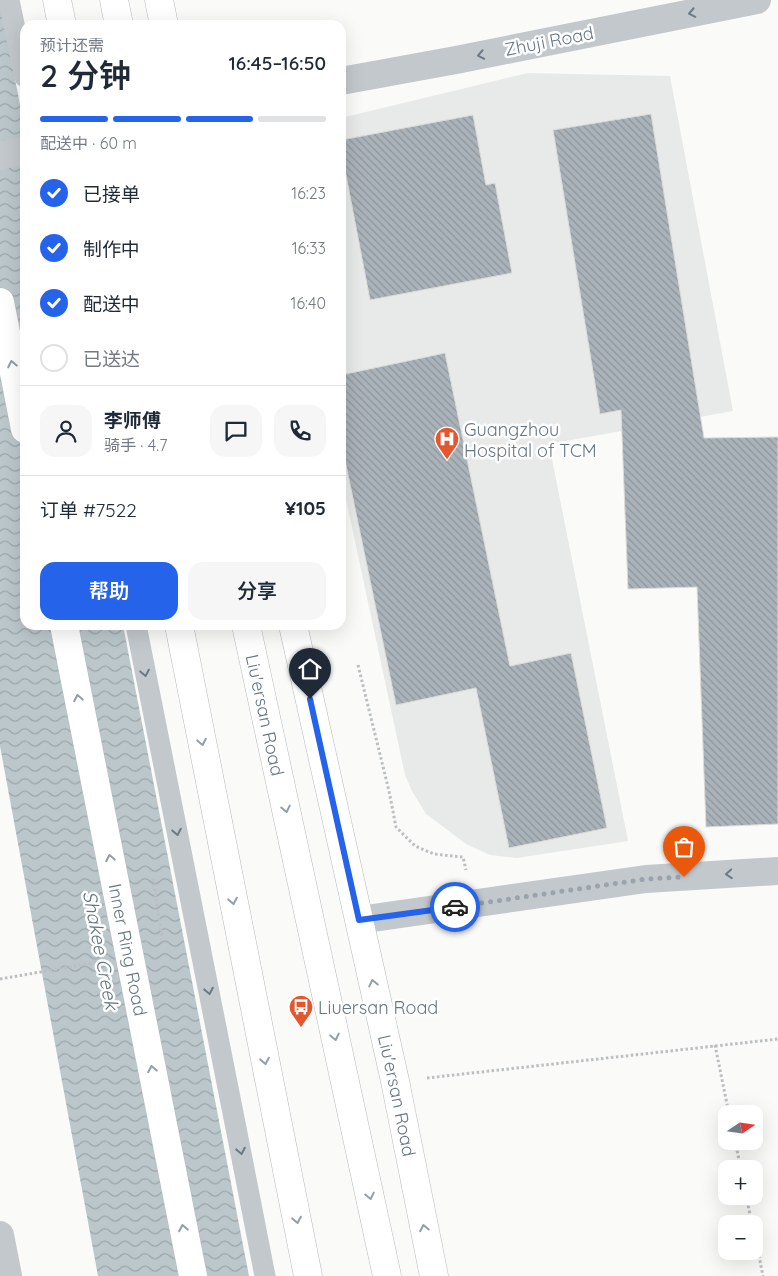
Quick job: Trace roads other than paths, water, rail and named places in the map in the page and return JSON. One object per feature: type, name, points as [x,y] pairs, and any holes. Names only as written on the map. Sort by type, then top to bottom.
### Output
[{"type":"main road","points":[[57,0],[61,20]]},
{"type":"main road","points":[[114,0],[118,20]]},
{"type":"main road","points":[[159,0],[163,20]]},
{"type":"main road","points":[[0,302],[20,403]]},
{"type":"main road","name":"Inner Ring Road","points":[[65,630],[193,1276]]},
{"type":"main road","points":[[180,630],[308,1276]]},
{"type":"main road","name":"Liu'ersan Road","points":[[247,630],[387,1276]]},
{"type":"main road","name":"Liu'ersan Road","points":[[294,630],[394,1081],[434,1276]]},
{"type":"street","name":"Zhuji Road","points":[[346,80],[757,0]]},
{"type":"street","points":[[0,156],[20,151]]},
{"type":"street","points":[[359,920],[646,879],[778,871]]},
{"type":"street","points":[[0,1235],[8,1276]]},
{"type":"lane","points":[[9,0],[20,53]]},
{"type":"lane","points":[[137,630],[265,1276]]},
{"type":"water","name":"Shakee Creek","points":[[0,3],[20,105],[20,630],[124,630],[249,1276],[98,1276],[0,746]]},
{"type":"place","name":"Guangzhou Hospital of TCM","points":[[447,460]]},
{"type":"place","name":"Liuersan Road","points":[[301,1028]]}]
